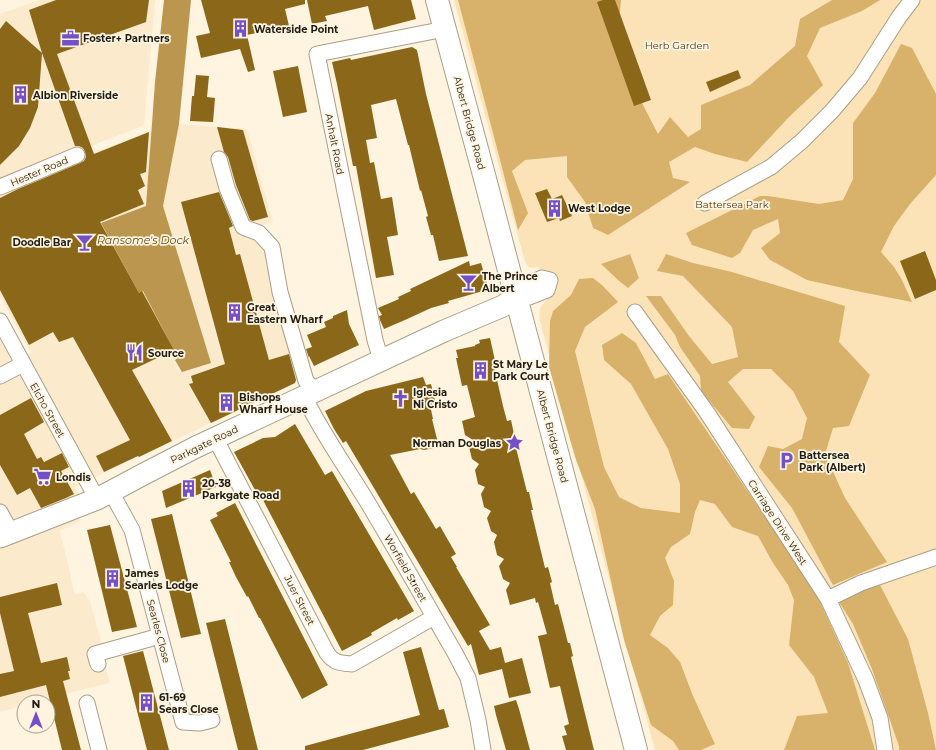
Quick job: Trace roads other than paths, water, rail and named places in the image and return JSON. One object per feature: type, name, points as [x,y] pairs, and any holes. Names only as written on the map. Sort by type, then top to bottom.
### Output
[{"type":"main road","name":"Albert Bridge Road","points":[[437,0],[636,750]]},
{"type":"street","points":[[705,203],[771,167],[802,141],[832,111],[860,78],[899,16],[912,0]]},
{"type":"street","name":"Anhalt Road","points":[[381,360],[375,340],[317,54],[445,29]]},
{"type":"street","name":"Hester Road","points":[[0,188],[77,155]]},
{"type":"street","name":"Worfield Street","points":[[220,159],[227,188],[243,227],[259,233],[272,247],[280,292],[309,394],[308,405],[368,503],[468,678],[478,720],[483,750]]},
{"type":"street","name":"Parkgate Road","points":[[4,535],[104,496],[215,438],[444,331],[498,309],[516,297]]},
{"type":"street","name":"Carriage Drive West","points":[[635,312],[706,411],[828,599],[866,680],[880,718],[885,750]]},
{"type":"street","name":"Elcho Street","points":[[0,322],[23,364],[104,496]]},
{"type":"street","points":[[0,376],[23,364]]},
{"type":"street","name":"Juer Street","points":[[215,438],[331,659],[341,663],[352,664],[434,617]]},
{"type":"street","name":"Searles Close","points":[[104,496],[132,530],[183,722],[212,720]]},
{"type":"street","points":[[0,512],[6,525],[4,535]]},
{"type":"street","points":[[828,599],[861,583],[936,557]]},
{"type":"street","points":[[98,664],[95,654],[160,636]]},
{"type":"street","points":[[87,703],[99,750]]},
{"type":"water","name":"Ransome's Dock","points":[[164,0],[191,0],[179,124],[163,206],[211,363],[182,372],[175,360],[178,358],[143,291],[139,293],[101,223],[146,206],[155,82]]},
{"type":"place","name":"Waterside Point","points":[[241,29]]},
{"type":"place","name":"Foster+ Partners","points":[[70,38]]},
{"type":"place","name":"Albion Riverside","points":[[20,95]]},
{"type":"place","name":"West Lodge","points":[[555,208]]},
{"type":"place","name":"Doodle Bar","points":[[84,242]]},
{"type":"place","name":"The Prince Albert","points":[[469,282]]},
{"type":"place","name":"Great Eastern Wharf","points":[[234,313]]},
{"type":"place","name":"Source","points":[[135,353]]},
{"type":"place","name":"St Mary Le Park Court","points":[[480,370]]},
{"type":"place","name":"Iglesia Ni Cristo","points":[[400,398]]},
{"type":"place","name":"Bishops Wharf House","points":[[226,403]]},
{"type":"place","name":"Norman Douglas","points":[[514,443]]},
{"type":"place","name":"Battersea Park (Albert)","points":[[786,461]]},
{"type":"place","name":"Londis","points":[[43,477]]},
{"type":"place","name":"20-38 Parkgate Road","points":[[189,489]]},
{"type":"place","name":"James Searles Lodge","points":[[112,579]]},
{"type":"place","name":"61-69 Sears Close","points":[[146,703]]},
{"type":"park label","name":"Herb Garden","points":[[677,45]]},
{"type":"park label","name":"Battersea Park","points":[[732,204]]}]
